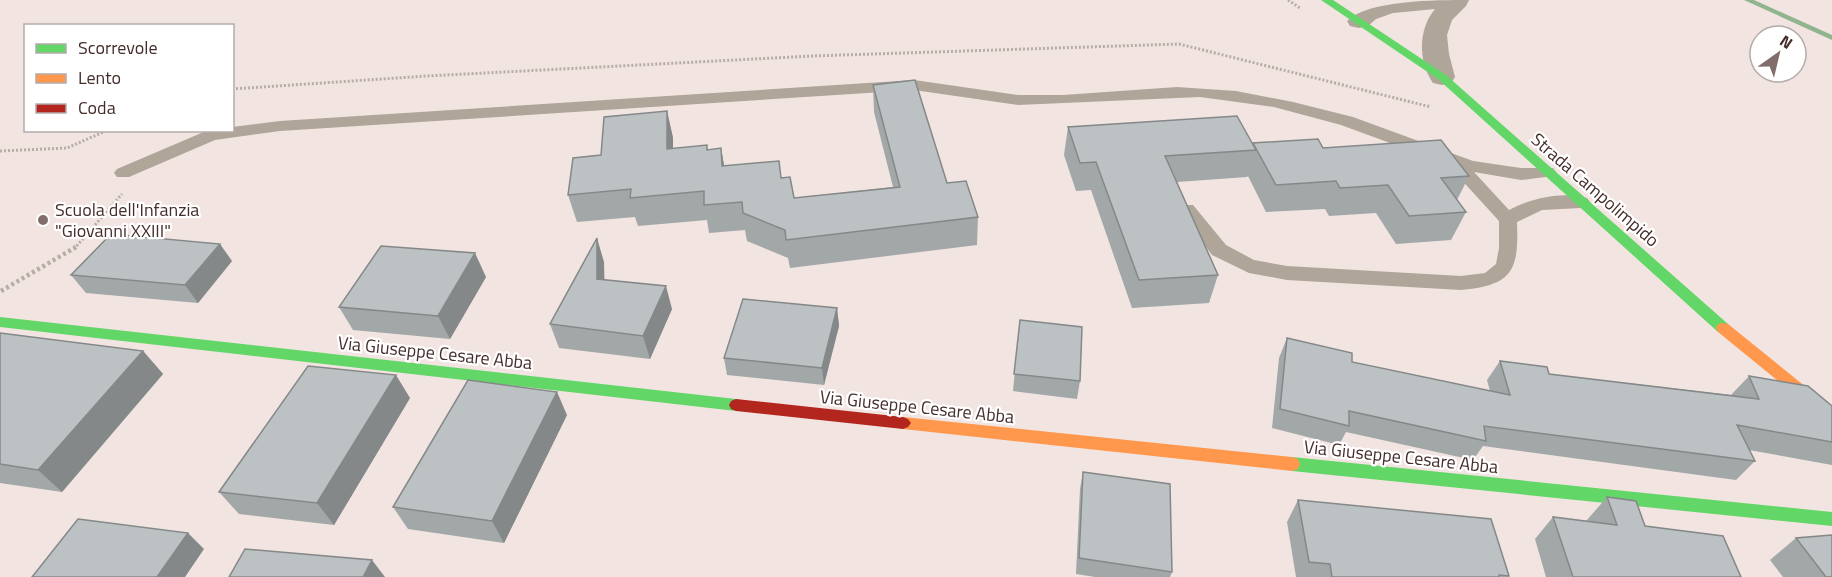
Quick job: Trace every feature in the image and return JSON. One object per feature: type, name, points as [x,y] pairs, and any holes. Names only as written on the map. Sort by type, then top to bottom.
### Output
[{"type":"street","name":"Strada Campolimpido","points":[[1326,0],[1442,77],[1716,322],[1832,417]]},
{"type":"street","points":[[1414,0],[1470,1]]},
{"type":"street","points":[[1359,21],[1412,20],[1470,1]]},
{"type":"street","points":[[1442,77],[1434,46],[1434,31],[1441,16],[1470,1]]},
{"type":"street","name":"Via Giuseppe Cesare Abba","points":[[0,322],[954,429],[1832,519]]},
{"type":"lane","points":[[123,174],[184,145],[212,135],[280,126],[914,85],[1017,100],[1200,92],[1274,103],[1348,121],[1453,161],[1506,174],[1528,175],[1547,172]]},
{"type":"lane","points":[[1187,209],[1219,250],[1249,266],[1287,273],[1454,283],[1475,282],[1498,276],[1510,253],[1508,220],[1453,161]]},
{"type":"lane","points":[[1508,220],[1530,206],[1548,202],[1581,202]]},
{"type":"path","points":[[0,151],[67,148],[103,132]]},
{"type":"path","points":[[0,291],[75,248],[124,193],[123,174]]},
{"type":"building","points":[[915,80],[947,183],[966,181],[978,217],[786,240],[785,230],[743,213],[742,202],[704,205],[704,191],[630,198],[631,189],[568,195],[573,158],[601,155],[604,117],[667,111],[667,149],[707,145],[707,150],[721,148],[722,166],[779,161],[781,178],[790,177],[794,198],[900,187],[873,85]]},
{"type":"building","points":[[1237,116],[1256,150],[1165,156],[1218,275],[1139,280],[1096,162],[1080,163],[1068,127]]},
{"type":"building","points":[[1318,139],[1323,148],[1441,140],[1469,176],[1441,178],[1466,212],[1409,216],[1388,185],[1340,188],[1336,181],[1276,185],[1253,143]]},
{"type":"building","points":[[111,234],[220,244],[185,285],[71,275]]},
{"type":"building","points":[[597,238],[597,279],[666,286],[643,336],[550,324]]},
{"type":"building","points":[[381,246],[475,253],[438,316],[339,307]]},
{"type":"building","points":[[743,299],[837,308],[822,368],[724,358]]},
{"type":"building","points":[[1020,320],[1082,327],[1080,381],[1014,374]]},
{"type":"building","points":[[0,333],[143,351],[38,470],[0,464]]},
{"type":"building","points":[[1287,338],[1352,353],[1352,362],[1510,395],[1500,361],[1547,367],[1549,374],[1759,399],[1749,376],[1808,386],[1832,406],[1832,442],[1737,425],[1755,461],[1484,426],[1486,441],[1349,411],[1349,426],[1280,409]]},
{"type":"building","points":[[308,366],[396,375],[317,503],[219,492]]},
{"type":"building","points":[[468,380],[557,392],[492,521],[393,507]]},
{"type":"building","points":[[1083,472],[1170,484],[1172,572],[1079,558]]},
{"type":"building","points":[[1607,497],[1636,501],[1645,526],[1723,536],[1741,577],[1573,577],[1553,517],[1617,525]]},
{"type":"building","points":[[1298,500],[1491,519],[1509,576],[1332,577],[1330,564],[1309,562]]},
{"type":"building","points":[[78,519],[188,533],[157,577],[32,577]]},
{"type":"building","points":[[1832,535],[1832,577],[1826,577],[1796,538]]},
{"type":"building","points":[[245,549],[372,560],[363,577],[229,577]]},
{"type":"waterway","points":[[1748,0],[1832,38]]},
{"type":"traffic: fast","points":[[1326,0],[1442,77],[1723,328]]},
{"type":"traffic: fast","points":[[0,322],[736,405]]},
{"type":"traffic: fast","points":[[1292,464],[1832,519]]},
{"type":"traffic: slow","points":[[1723,328],[1832,417]]},
{"type":"traffic: slow","points":[[903,423],[1292,464]]},
{"type":"traffic: jam","points":[[736,405],[903,423]]},
{"type":"place","name":"Scuola dell'Infanzia \"Giovanni XXIII\"","points":[[43,220]]}]
